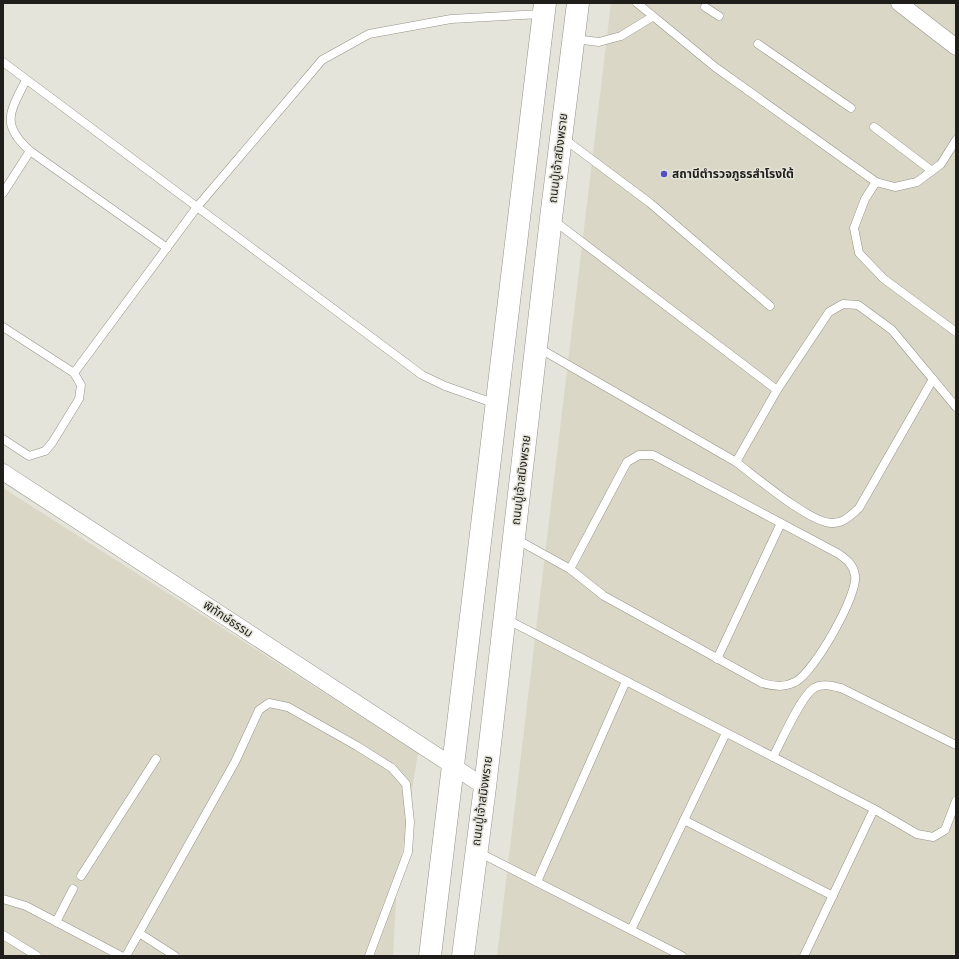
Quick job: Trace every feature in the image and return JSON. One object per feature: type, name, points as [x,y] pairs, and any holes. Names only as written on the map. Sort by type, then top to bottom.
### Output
[{"type":"main road","name":"ถนนปู่เจ้าสมิงพราย","points":[[463,956],[485,787],[560,142],[578,3]]},
{"type":"main road","points":[[430,956],[529,144],[544,8]]},
{"type":"main road","points":[[529,144],[560,142]]},
{"type":"street","points":[[899,3],[956,47]]},
{"type":"street","name":"พิทักษ์ธรรม","points":[[3,472],[454,765],[485,787]]},
{"type":"lane","points":[[637,3],[652,17],[715,67],[876,182],[895,187],[917,182],[941,164],[956,140]]},
{"type":"lane","points":[[705,7],[719,16]]},
{"type":"lane","points":[[74,372],[197,207],[322,60],[369,34],[451,19],[544,8]]},
{"type":"lane","points":[[574,38],[599,42],[621,36],[652,17]]},
{"type":"lane","points":[[758,44],[851,108]]},
{"type":"lane","points":[[3,62],[422,375],[445,386],[497,404]]},
{"type":"lane","points":[[26,80],[10,114],[10,128],[19,141],[30,151],[167,248]]},
{"type":"lane","points":[[874,127],[932,171]]},
{"type":"lane","points":[[560,142],[650,202],[770,306]]},
{"type":"lane","points":[[3,193],[30,151]]},
{"type":"lane","points":[[876,182],[865,199],[854,228],[859,253],[884,279],[956,332]]},
{"type":"lane","points":[[551,218],[777,390]]},
{"type":"lane","points":[[736,462],[777,390],[829,312],[843,304],[858,305],[892,330],[956,407]]},
{"type":"lane","points":[[3,327],[74,372],[81,385],[79,399],[45,451],[29,456],[3,439]]},
{"type":"lane","points":[[536,347],[736,462],[811,517],[831,523],[848,519],[859,508],[933,379]]},
{"type":"lane","points":[[514,538],[570,569],[604,596],[762,683],[779,687],[796,682],[823,652],[853,593],[855,576],[852,564],[839,554],[653,455],[639,455],[627,462],[570,569]]},
{"type":"lane","points":[[717,659],[781,523]]},
{"type":"lane","points":[[505,618],[874,809],[917,834],[933,837],[945,830],[956,801]]},
{"type":"lane","points":[[537,882],[626,681]]},
{"type":"lane","points":[[773,757],[801,704],[814,688],[826,684],[841,688],[956,745]]},
{"type":"lane","points":[[126,956],[235,762],[259,710],[269,703],[288,707],[357,746],[392,768],[406,784],[410,822],[408,852],[369,956]]},
{"type":"lane","points":[[631,930],[726,733]]},
{"type":"lane","points":[[81,876],[156,759]]},
{"type":"lane","points":[[804,956],[874,809]]},
{"type":"lane","points":[[684,820],[833,896]]},
{"type":"lane","points":[[476,851],[682,956]]},
{"type":"lane","points":[[56,922],[73,889]]},
{"type":"lane","points":[[3,899],[26,906],[121,956]]},
{"type":"lane","points":[[139,933],[175,956]]},
{"type":"lane","points":[[3,935],[37,956]]},
{"type":"shaded area","points":[[611,3],[956,3],[956,956],[497,956]]},
{"type":"shaded area","points":[[3,488],[418,753],[397,884],[393,956],[3,956]]},
{"type":"place","name":"สถานีตำรวจภูธรสำโรงใต้","points":[[664,174]]}]
